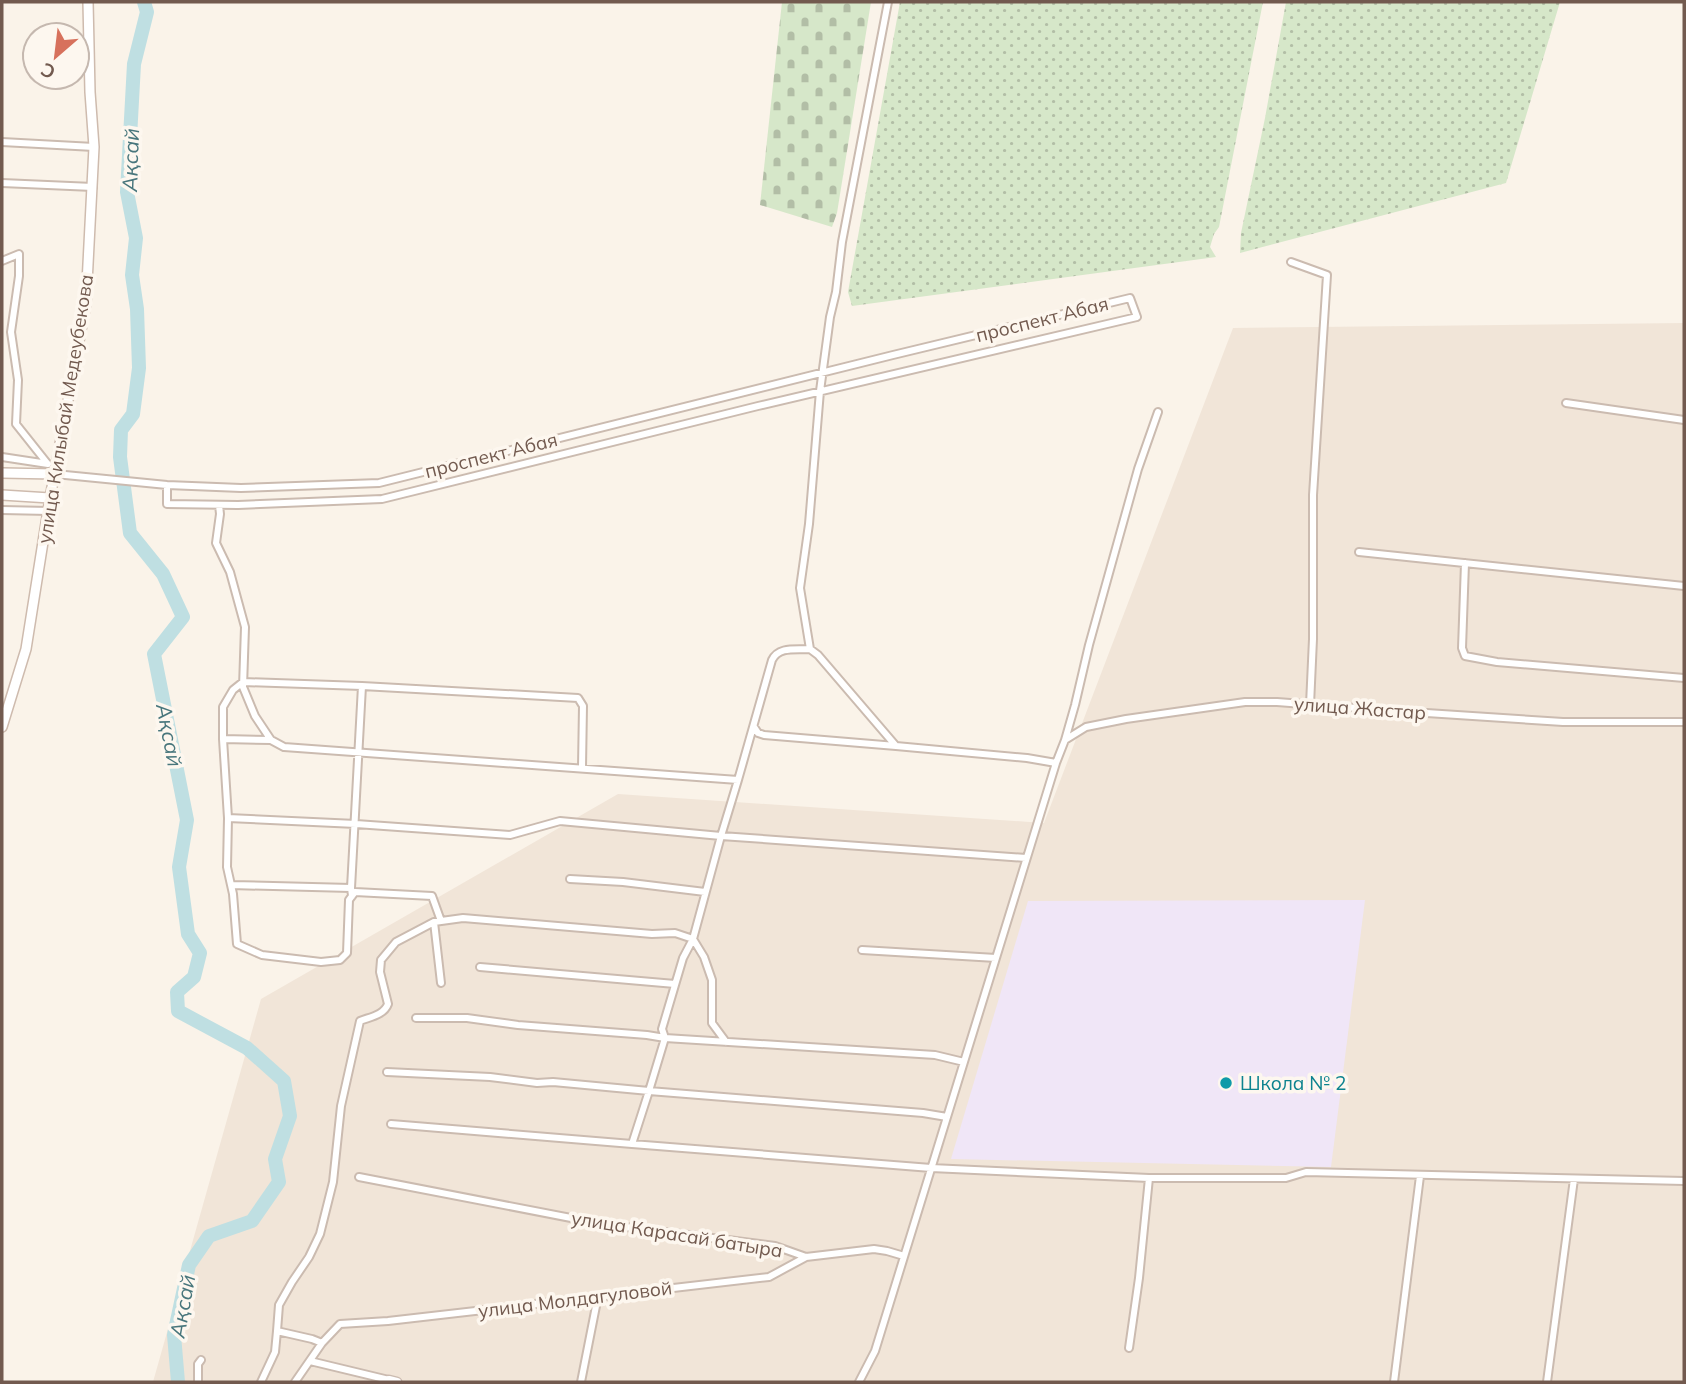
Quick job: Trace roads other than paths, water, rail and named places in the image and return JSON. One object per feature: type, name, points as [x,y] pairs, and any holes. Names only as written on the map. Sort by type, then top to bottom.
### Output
[{"type":"main road","name":"улица Килыбай Медеубекова","points":[[2,727],[26,649],[53,468],[86,303],[94,147],[89,80],[88,2]]},
{"type":"main road","name":"проспект Абая","points":[[2,473],[53,468]]},
{"type":"main road","points":[[2,495],[50,498]]},
{"type":"street","points":[[810,649],[800,588],[811,502],[820,391],[842,242],[888,2]]},
{"type":"street","points":[[2,142],[94,147]]},
{"type":"street","points":[[2,183],[93,187]]},
{"type":"street","points":[[2,261],[19,254],[19,276],[11,332],[18,380],[16,424],[53,468]]},
{"type":"street","points":[[1291,262],[1327,275],[1313,495],[1310,705]]},
{"type":"street","name":"проспект Абая","points":[[53,468],[80,476],[167,485],[241,488],[379,483],[1130,298],[1137,317],[820,391],[382,499],[219,505],[167,504],[167,485]]},
{"type":"street","points":[[1566,404],[1684,419]]},
{"type":"street","points":[[859,1382],[875,1351],[1026,858],[1076,705],[1089,645],[1138,469],[1158,412]]},
{"type":"street","points":[[2,457],[53,468]]},
{"type":"street","points":[[219,505],[216,543],[230,572],[245,627],[243,682],[255,716],[271,740]]},
{"type":"street","points":[[2,510],[48,511]]},
{"type":"street","points":[[1359,552],[1684,586]]},
{"type":"street","points":[[1465,563],[1462,648],[1465,656],[1497,662],[1684,678]]},
{"type":"street","points":[[632,1144],[664,1038],[662,1029],[683,958],[693,939],[775,654],[780,650],[810,649],[818,655],[896,746]]},
{"type":"street","points":[[362,686],[347,953],[340,960],[321,962],[262,955],[237,944],[227,867],[228,818],[223,707],[233,690],[243,682],[362,686],[578,698],[583,706],[582,767]]},
{"type":"street","name":"улица Жастар","points":[[1065,740],[1086,727],[1245,702],[1563,722],[1684,722]]},
{"type":"street","points":[[754,727],[758,733],[764,735],[1056,762]]},
{"type":"street","points":[[223,739],[271,740],[284,747],[738,779]]},
{"type":"street","points":[[228,818],[510,835],[561,821],[721,836],[1026,858]]},
{"type":"street","points":[[570,879],[705,892]]},
{"type":"street","points":[[231,886],[432,896],[438,922],[441,983]]},
{"type":"street","points":[[261,1382],[275,1352],[279,1305],[320,1234],[333,1182],[341,1106],[360,1021],[384,1012],[388,1004],[380,972],[381,960],[396,942],[438,922],[463,918],[652,934],[675,933],[693,939],[704,957],[712,980],[712,1023],[726,1042]]},
{"type":"street","points":[[862,950],[996,958]]},
{"type":"street","points":[[480,967],[675,985]]},
{"type":"street","points":[[416,1018],[467,1018],[664,1038],[935,1055],[964,1062]]},
{"type":"street","points":[[387,1072],[553,1082],[947,1117]]},
{"type":"street","points":[[391,1125],[931,1168],[1149,1178],[1286,1178],[1304,1172],[1684,1181]]},
{"type":"street","points":[[1394,1382],[1420,1175]]},
{"type":"street","name":"улица Карасай батыра","points":[[359,1177],[602,1224],[775,1246],[806,1257],[874,1249],[904,1256]]},
{"type":"street","points":[[1129,1348],[1149,1178]]},
{"type":"street","points":[[1547,1382],[1574,1179]]},
{"type":"street","name":"улица Молдагуловой","points":[[321,1343],[340,1324],[387,1321],[769,1277],[806,1257]]},
{"type":"street","points":[[581,1382],[598,1296]]},
{"type":"street","points":[[277,1331],[321,1343],[295,1382]]},
{"type":"street","points":[[198,1382],[197,1371],[201,1360]]},
{"type":"street","points":[[310,1361],[392,1382]]},
{"type":"waterway","name":"Ақсай","points":[[144,2],[147,12],[134,64],[127,192],[136,238],[132,275],[137,309],[139,368],[133,414],[121,430],[120,457],[130,533],[163,574],[183,617],[154,654],[187,820],[179,867],[188,934],[200,953],[194,977],[177,992],[178,1011],[247,1048],[284,1081],[290,1116],[275,1159],[279,1182],[252,1221],[209,1236],[189,1265],[174,1335],[178,1382]]},
{"type":"place","name":"Школа № 2","points":[[1226,1083]]}]
